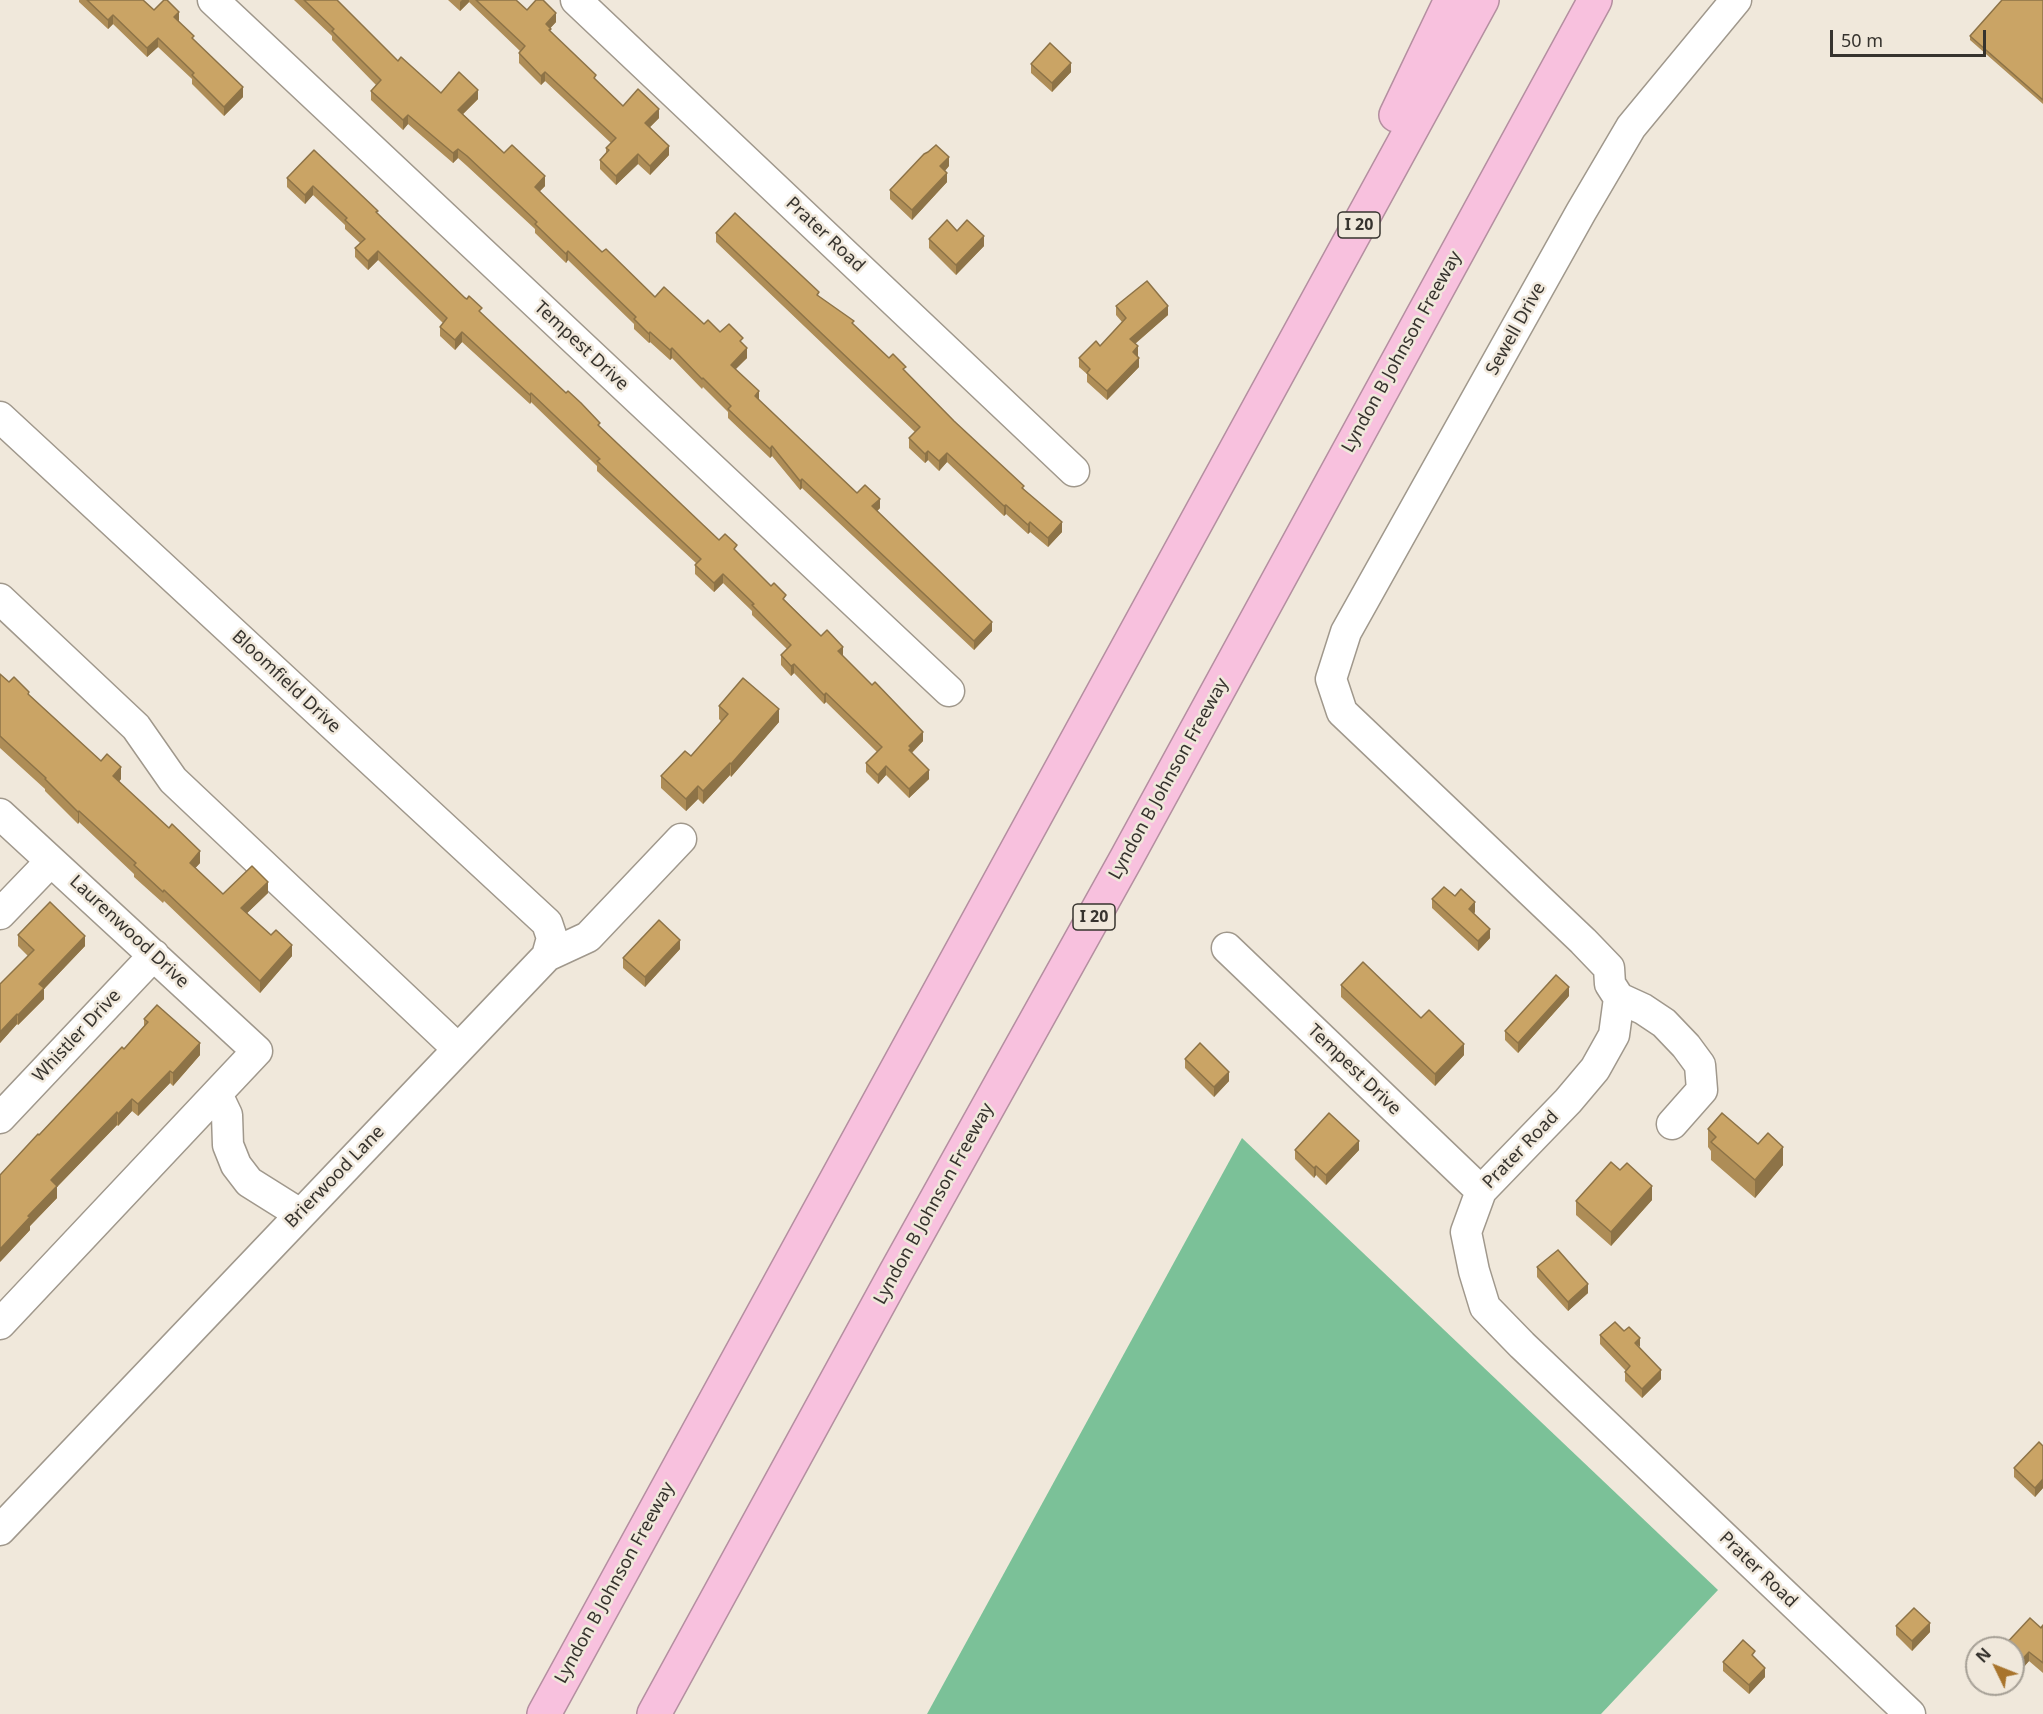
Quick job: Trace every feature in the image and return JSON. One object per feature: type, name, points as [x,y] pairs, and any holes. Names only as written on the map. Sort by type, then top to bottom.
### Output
[{"type":"highway","points":[[1236,449],[1451,0]]},
{"type":"highway","name":"Lyndon B Johnson Freeway","points":[[544,1714],[1482,0]]},
{"type":"highway","name":"Lyndon B Johnson Freeway","points":[[654,1714],[1131,849],[1595,0]]},
{"type":"highway","points":[[1530,117],[1607,0]]},
{"type":"street","name":"Tempest Drive","points":[[213,0],[949,691]]},
{"type":"street","name":"Prater Road","points":[[576,0],[1074,471]]},
{"type":"street","name":"Sewell Drive","points":[[1331,679],[1346,632],[1631,127],[1737,0]]},
{"type":"street","name":"Bloomfield Drive","points":[[0,417],[547,923],[552,938],[547,956]]},
{"type":"street","points":[[0,599],[136,727],[173,780],[458,1048]]},
{"type":"street","name":"Prater Road","points":[[1331,679],[1342,712],[1583,940],[1609,968],[1610,984],[1619,998],[1614,1035],[1595,1069],[1568,1101],[1481,1191],[1466,1232],[1474,1271],[1485,1307],[1539,1362],[1910,1714]]},
{"type":"street","name":"Laurenwood Drive","points":[[0,814],[257,1051],[217,1094]]},
{"type":"street","name":"Brierwood Lane","points":[[0,1530],[547,956],[588,937],[681,839]]},
{"type":"street","points":[[0,914],[51,861]]},
{"type":"street","name":"Tempest Drive","points":[[1227,948],[1481,1191]]},
{"type":"street","name":"Whistler Drive","points":[[0,1118],[154,955]]},
{"type":"street","points":[[1619,998],[1643,1009],[1664,1023],[1700,1065],[1702,1090],[1672,1125]]},
{"type":"street","points":[[0,1324],[217,1094],[227,1115],[228,1145],[236,1165],[249,1182],[300,1214]]},
{"type":"green space","points":[[1242,1138],[1718,1590],[1601,1714],[927,1714]]},
{"type":"building","points":[[87,0],[143,0],[154,10],[164,0],[167,0],[179,12],[174,17],[194,36],[192,38],[243,87],[224,107],[192,75],[194,73],[158,38],[147,48],[113,15],[108,20]]},
{"type":"building","points":[[304,0],[337,0],[398,61],[401,57],[441,93],[459,72],[478,90],[458,110],[504,153],[512,145],[545,176],[535,187],[602,252],[606,249],[655,297],[664,287],[704,324],[708,320],[720,332],[729,324],[743,338],[740,341],[747,348],[731,365],[759,391],[755,396],[857,493],[865,485],[880,499],[872,506],[992,622],[974,641],[802,479],[800,481],[772,446],[770,449],[728,409],[731,406],[703,378],[672,348],[670,350],[650,332],[649,334],[634,319],[636,317],[568,251],[566,254],[535,224],[537,222],[467,156],[458,149],[453,153],[408,115],[403,120],[371,91],[381,80]]},
{"type":"building","points":[[476,0],[516,0],[527,10],[536,0],[543,0],[556,13],[546,24],[551,29],[549,30],[596,75],[594,78],[623,106],[638,89],[659,109],[645,123],[669,146],[650,166],[638,154],[616,176],[600,160],[609,150],[606,148],[616,138],[545,72],[541,76],[519,53],[525,46]]},
{"type":"building","points":[[2002,0],[2043,0],[2043,100],[1970,36]]},
{"type":"building","points":[[1050,43],[1071,63],[1052,83],[1031,64]]},
{"type":"building","points":[[936,145],[949,157],[940,166],[947,173],[912,210],[890,190],[924,154]]},
{"type":"building","points":[[314,150],[465,298],[469,296],[482,308],[479,311],[566,393],[568,391],[581,403],[600,423],[598,425],[719,540],[725,534],[737,545],[734,549],[771,586],[774,583],[786,595],[783,599],[821,636],[827,630],[843,647],[838,651],[872,685],[875,682],[923,732],[909,746],[911,748],[909,750],[929,770],[909,789],[886,766],[878,775],[866,763],[882,747],[826,693],[824,695],[794,664],[791,666],[781,655],[791,645],[752,605],[754,604],[723,574],[714,583],[695,565],[701,559],[597,461],[600,459],[531,393],[530,395],[462,332],[455,340],[440,327],[447,318],[378,251],[368,261],[355,248],[365,239],[345,220],[347,218],[313,186],[305,195],[287,178]]},
{"type":"building","points":[[735,213],[819,292],[817,295],[854,321],[852,323],[889,358],[893,354],[906,367],[903,369],[954,421],[1024,486],[1022,488],[1062,522],[1048,538],[1030,522],[1028,525],[1006,505],[1004,506],[947,453],[939,461],[928,451],[925,454],[909,438],[920,427],[716,233]]},
{"type":"building","points":[[947,220],[957,231],[967,220],[984,236],[956,265],[929,239]]},
{"type":"building","points":[[1147,281],[1168,306],[1130,339],[1138,346],[1133,352],[1139,358],[1107,391],[1087,373],[1090,369],[1079,358],[1096,341],[1100,346],[1126,318],[1116,306]]},
{"type":"building","points":[[0,674],[9,682],[14,677],[29,692],[28,694],[101,761],[107,754],[121,767],[113,776],[169,828],[172,824],[200,851],[190,863],[223,894],[252,866],[268,882],[241,908],[271,935],[276,930],[292,945],[260,981],[164,890],[163,892],[134,865],[136,863],[78,812],[46,778],[0,736]]},
{"type":"building","points":[[743,678],[779,709],[731,764],[703,791],[698,786],[686,799],[661,776],[685,751],[691,756],[728,714],[719,706]]},
{"type":"building","points":[[1444,887],[1455,896],[1461,889],[1475,902],[1469,909],[1490,929],[1478,941],[1432,899]]},
{"type":"building","points":[[50,902],[85,936],[39,984],[44,988],[0,1032],[0,984],[34,950],[18,935]]},
{"type":"building","points":[[659,920],[680,940],[645,977],[623,958]]},
{"type":"building","points":[[1363,962],[1421,1018],[1429,1010],[1464,1044],[1435,1074],[1341,985]]},
{"type":"building","points":[[1556,975],[1569,987],[1518,1043],[1505,1031]]},
{"type":"building","points":[[157,1005],[200,1043],[173,1073],[170,1071],[138,1104],[132,1099],[118,1114],[117,1112],[51,1180],[57,1186],[0,1249],[0,1175],[122,1047],[124,1049],[148,1022],[144,1019]]},
{"type":"building","points":[[1200,1043],[1229,1072],[1214,1087],[1185,1059]]},
{"type":"building","points":[[1329,1113],[1359,1141],[1326,1175],[1316,1166],[1314,1168],[1295,1150]]},
{"type":"building","points":[[1722,1113],[1758,1144],[1768,1133],[1783,1147],[1755,1180],[1711,1142],[1716,1137],[1708,1129]]},
{"type":"building","points":[[1611,1162],[1620,1170],[1627,1163],[1652,1186],[1611,1232],[1576,1201]]},
{"type":"building","points":[[1558,1250],[1588,1284],[1568,1302],[1537,1267]]},
{"type":"building","points":[[1615,1322],[1624,1331],[1629,1327],[1640,1338],[1635,1343],[1661,1370],[1642,1389],[1625,1372],[1630,1366],[1600,1335]]},
{"type":"building","points":[[2039,1442],[2043,1446],[2043,1479],[2035,1488],[2014,1468]]},
{"type":"building","points":[[1914,1608],[1930,1623],[1912,1641],[1896,1626]]},
{"type":"building","points":[[2030,1618],[2041,1628],[2043,1625],[2043,1663],[2029,1652],[2025,1656],[2025,1636],[2013,1636]]},
{"type":"building","points":[[1743,1640],[1755,1651],[1752,1655],[1765,1668],[1749,1685],[1723,1662]]}]
